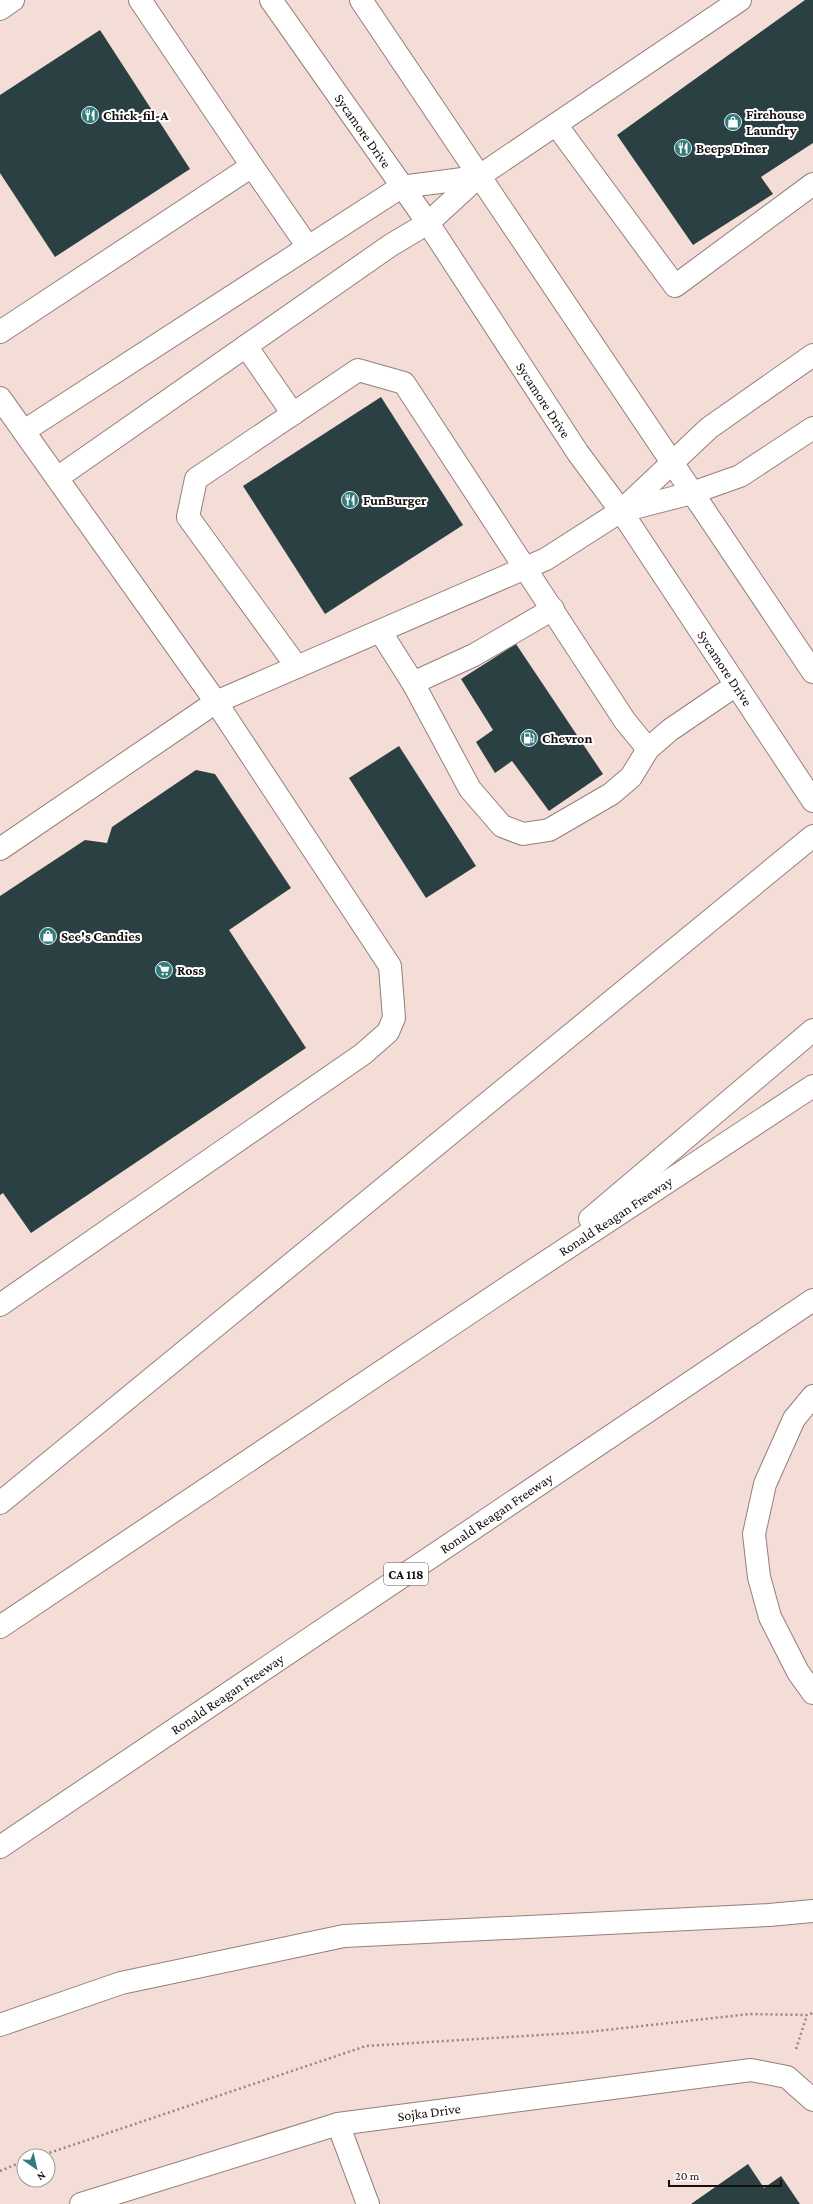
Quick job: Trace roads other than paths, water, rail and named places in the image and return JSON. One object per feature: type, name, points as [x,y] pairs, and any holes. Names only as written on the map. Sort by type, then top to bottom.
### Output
[{"type":"main road","points":[[0,9],[13,0]]},
{"type":"main road","points":[[140,0],[308,247]]},
{"type":"main road","name":"Sycamore Drive","points":[[271,0],[428,223],[578,453],[621,511],[813,801]]},
{"type":"main road","points":[[360,0],[813,672]]},
{"type":"main road","points":[[57,478],[391,245],[428,223],[478,177],[557,126],[740,0]]},
{"type":"main road","points":[[557,126],[675,286],[813,184]]},
{"type":"main road","points":[[0,332],[252,166]]},
{"type":"main road","points":[[24,432],[402,187],[478,177]]},
{"type":"main road","points":[[246,346],[293,414]]},
{"type":"main road","points":[[0,849],[216,702],[546,559],[621,511],[709,428],[813,355]]},
{"type":"main road","points":[[297,668],[188,517],[196,479],[358,370],[404,383],[625,721],[648,749]]},
{"type":"main road","points":[[0,398],[216,702],[390,966],[394,1018],[388,1032],[364,1054],[0,1305]]},
{"type":"main road","points":[[621,511],[692,493],[740,476],[813,428]]},
{"type":"main road","points":[[413,683],[474,655],[553,609]]},
{"type":"main road","points":[[380,631],[413,683],[470,789],[502,826],[523,834],[549,830],[611,794],[631,776],[648,749],[670,730],[736,685]]},
{"type":"main road","points":[[0,1503],[813,836]]},
{"type":"main road","points":[[514,1283],[813,1030]]},
{"type":"main road","name":"Ronald Reagan Freeway","points":[[0,1627],[514,1283],[813,1086]]},
{"type":"main road","name":"Ronald Reagan Freeway","points":[[0,1847],[813,1300]]},
{"type":"main road","points":[[813,1396],[794,1419],[765,1484],[754,1534],[759,1577],[770,1617],[798,1672],[813,1693]]},
{"type":"main road","points":[[0,2025],[121,1983],[344,1936],[769,1915],[813,1911]]},
{"type":"main road","name":"Sojka Drive","points":[[80,2204],[338,2124],[751,2070],[787,2077],[813,2100]]},
{"type":"main road","points":[[338,2124],[368,2204]]},
{"type":"place","name":"Chick-fil-A","points":[[90,115]]},
{"type":"place","name":"Firehouse Laundry","points":[[733,122]]},
{"type":"place","name":"Beeps Diner","points":[[683,148]]},
{"type":"place","name":"FunBurger","points":[[350,500]]},
{"type":"place","name":"Chevron","points":[[529,738]]},
{"type":"place","name":"See's Candies","points":[[48,936]]},
{"type":"place","name":"Ross","points":[[164,970]]}]
